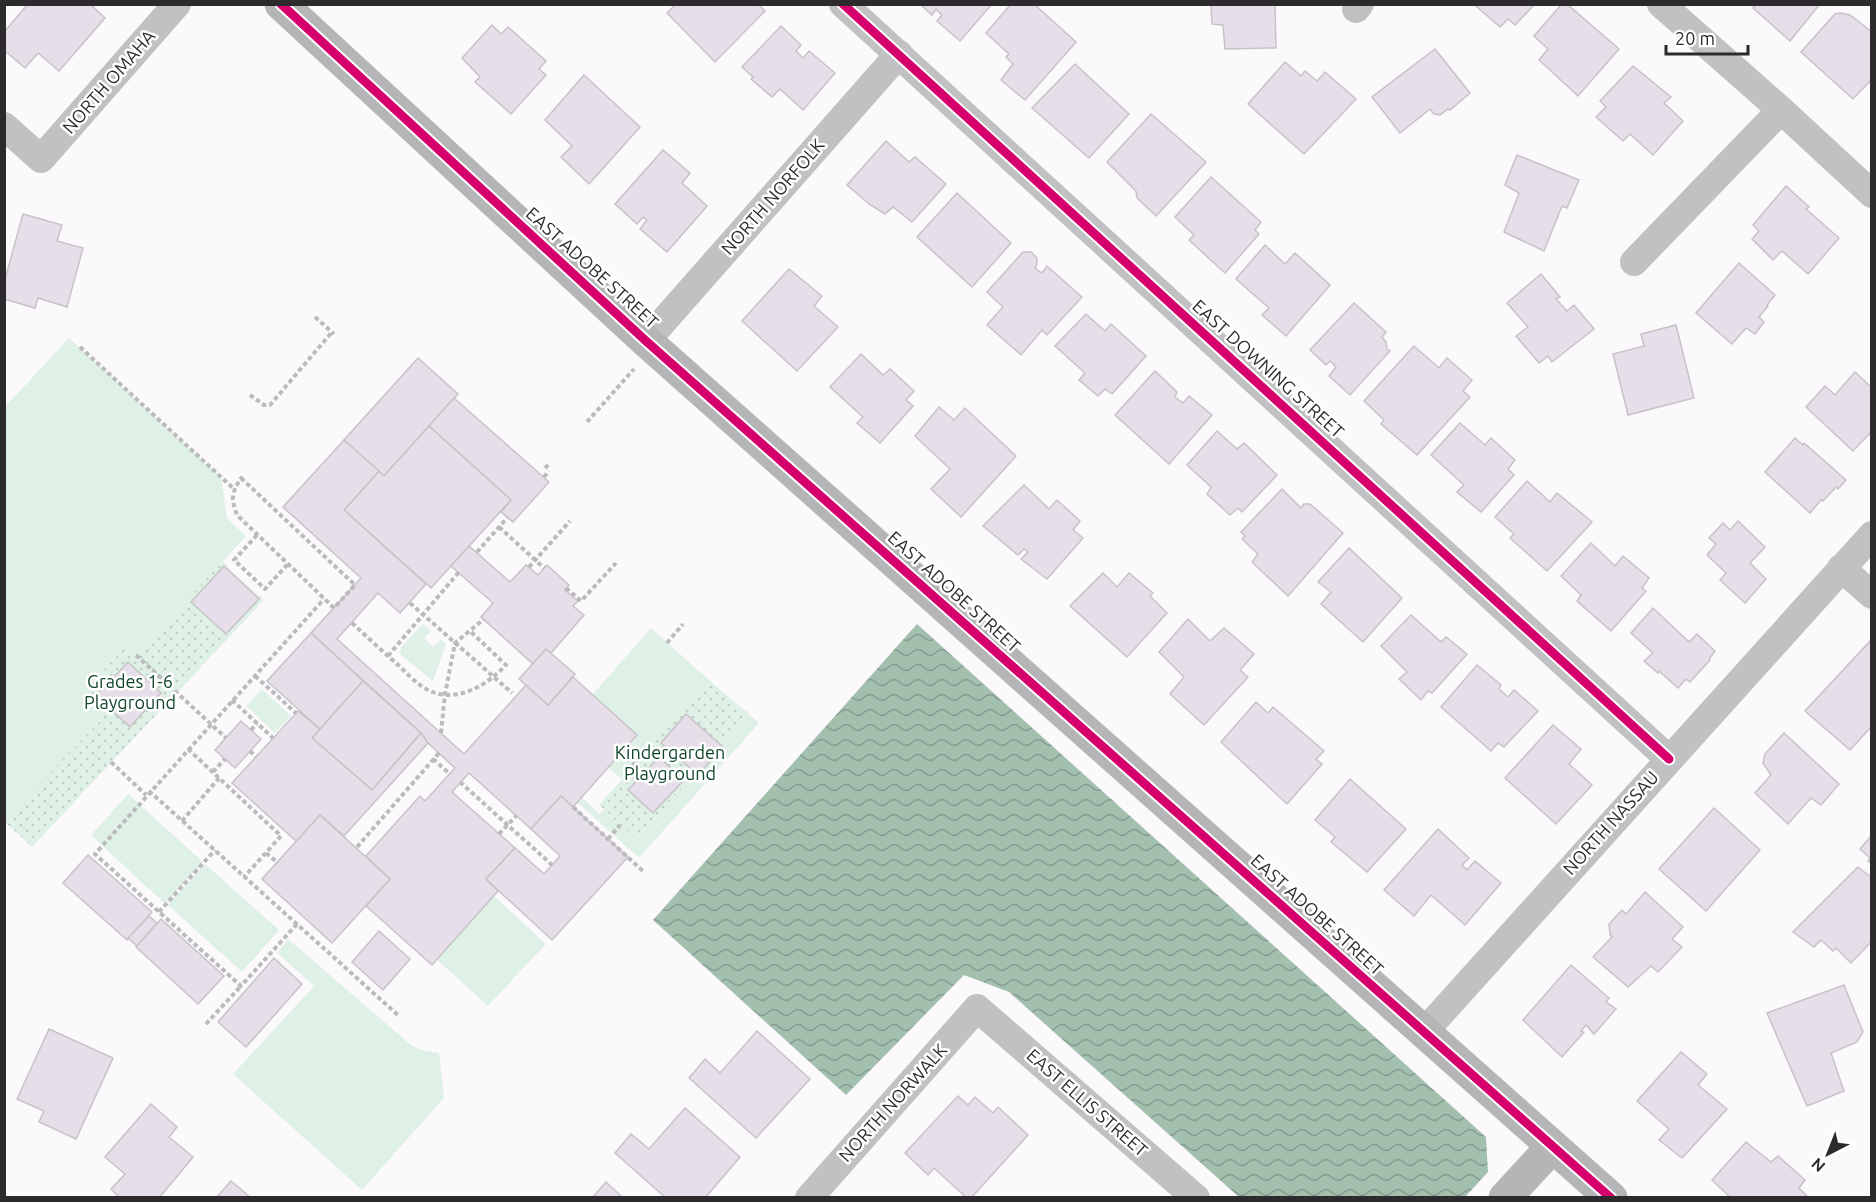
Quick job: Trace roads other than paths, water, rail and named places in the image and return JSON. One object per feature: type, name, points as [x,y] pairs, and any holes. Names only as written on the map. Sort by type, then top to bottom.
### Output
[{"type":"street","name":"NORTH OMAHA","points":[[4,126],[41,159],[177,4]]},
{"type":"street","name":"EAST ADOBE STREET","points":[[281,4],[641,354],[1424,1032],[1611,1197]]},
{"type":"street","name":"EAST DOWNING STREET","points":[[843,4],[1669,759]]},
{"type":"street","points":[[1662,4],[1872,194]]},
{"type":"street","name":"NORTH NORFOLK","points":[[641,354],[899,54]]},
{"type":"street","points":[[1634,262],[1780,110]]},
{"type":"street","name":"NORTH NASSAU","points":[[1424,1032],[1872,535]]},
{"type":"street","points":[[1841,568],[1872,595]]},
{"type":"street","name":"NORTH NORWALK","points":[[809,1197],[977,1008]]},
{"type":"street","name":"EAST ELLIS STREET","points":[[977,1008],[1196,1197]]},
{"type":"street","points":[[1505,1197],[1552,1147]]},
{"type":"water","points":[[917,624],[1486,1137],[1488,1172],[1465,1197],[1239,1197],[1009,992],[964,975],[846,1095],[653,920]]},
{"type":"park label","name":"Grades 1-6 Playground","points":[[130,692]]},
{"type":"park label","name":"Kindergarden Playground","points":[[670,763]]}]
